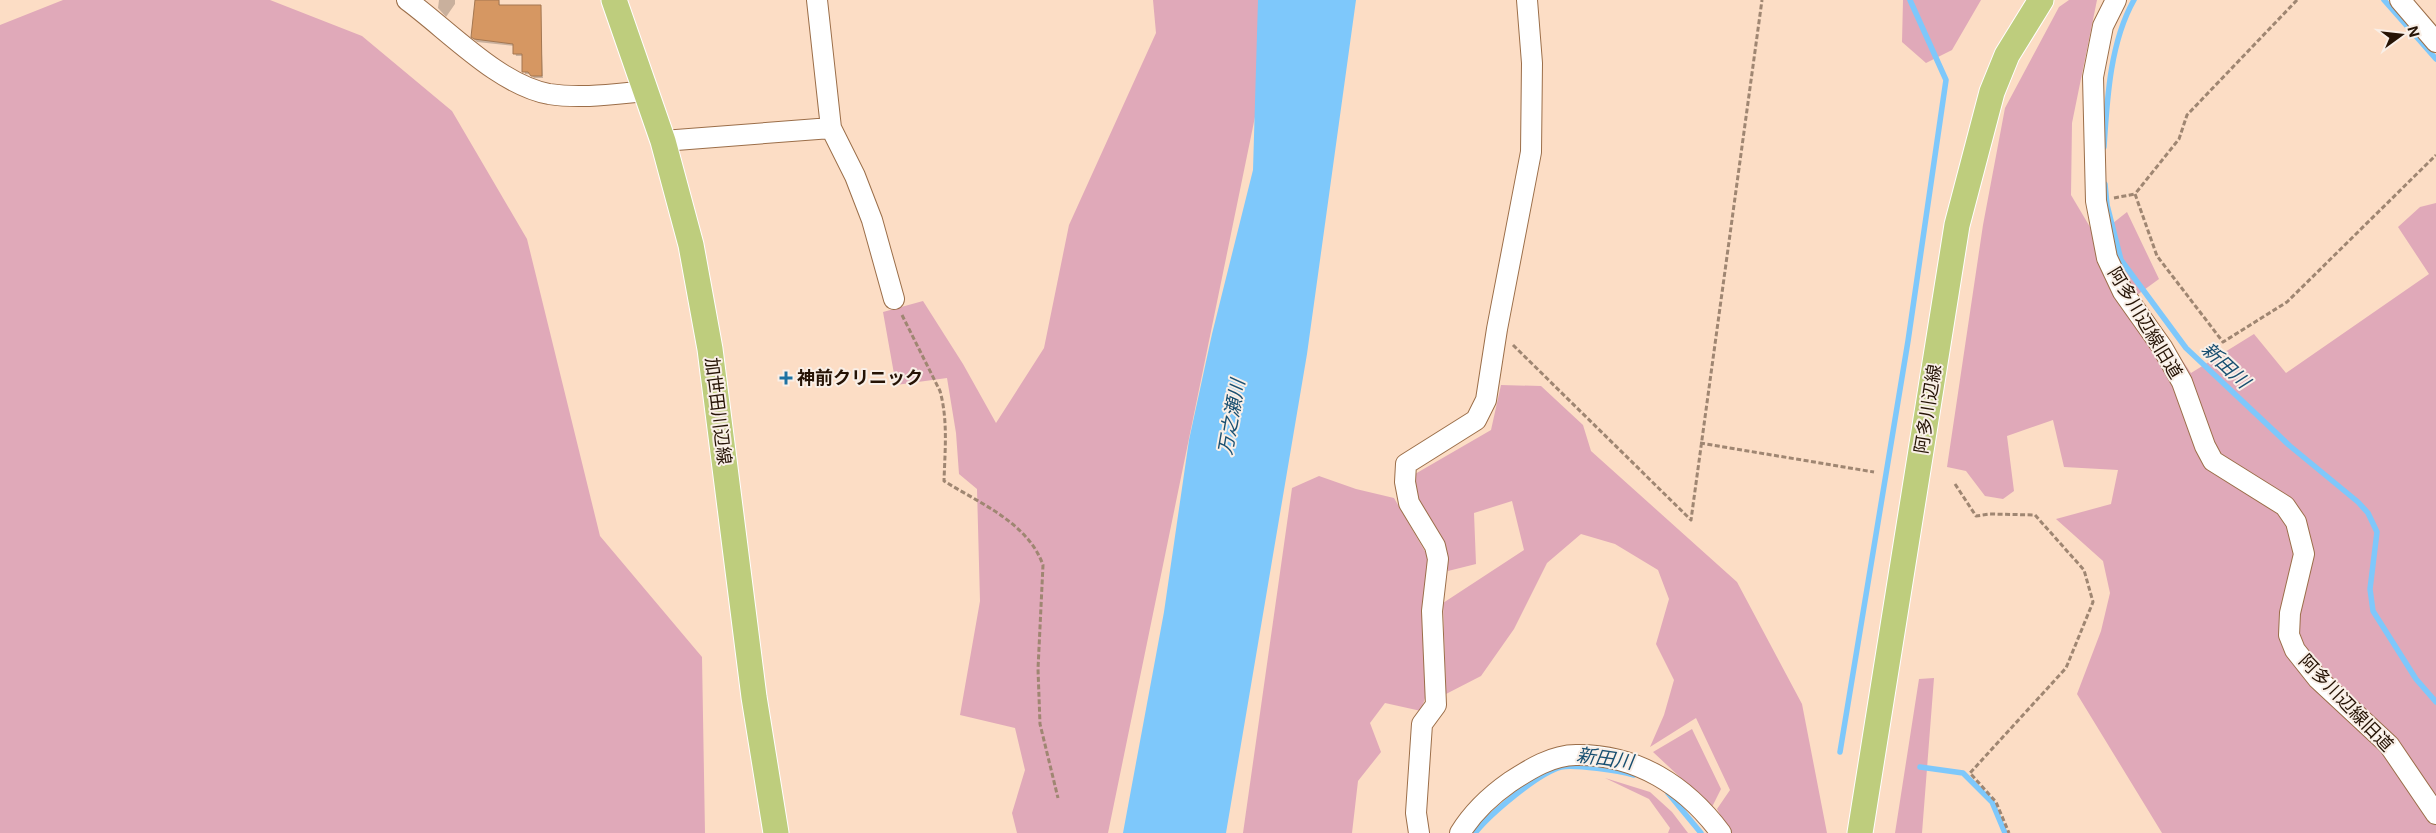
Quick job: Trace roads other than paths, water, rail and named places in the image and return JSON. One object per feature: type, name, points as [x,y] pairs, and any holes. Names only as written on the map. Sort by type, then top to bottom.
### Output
[{"type":"main road","name":"加世田川辺線","points":[[614,0],[647,90],[691,245],[710,349],[754,697],[776,833]]},
{"type":"main road","name":"阿多川辺線","points":[[1860,833],[1957,225],[1992,92],[2006,55],[2041,0]]},
{"type":"street","points":[[407,0],[514,82],[547,93],[583,97],[647,90]]},
{"type":"street","points":[[817,0],[831,128],[855,176],[872,220],[894,299]]},
{"type":"street","points":[[1419,833],[1416,813],[1422,724],[1436,705],[1432,612],[1438,559],[1435,546],[1409,503],[1405,482],[1406,464],[1476,420],[1486,400],[1497,329],[1531,152],[1532,63],[1527,0]]},
{"type":"street","name":"阿多川辺線旧道","points":[[2116,0],[2103,26],[2093,77],[2096,201],[2107,258],[2123,292],[2162,347],[2182,382],[2205,446],[2213,461],[2285,506],[2296,522],[2304,554],[2290,613],[2289,635],[2295,650],[2318,679],[2389,745],[2436,814]]},
{"type":"street","points":[[2400,0],[2436,42]]},
{"type":"street","points":[[663,141],[831,128]]},
{"type":"street","points":[[1460,833],[1469,818],[1503,787],[1532,768],[1576,755],[1612,759],[1640,766],[1661,776],[1682,790],[1700,806],[1721,833]]},
{"type":"water","name":"万之瀬川","points":[[1258,0],[1356,0],[1307,354],[1226,833],[1123,833],[1164,612],[1189,440],[1212,334],[1253,170]]},
{"type":"waterway","points":[[1840,752],[1908,341],[1946,80],[1910,0]]},
{"type":"waterway","name":"新田川","points":[[2104,147],[2111,72],[2120,34],[2134,0]]},
{"type":"waterway","name":"新田川","points":[[2384,0],[2436,59]]},
{"type":"waterway","name":"新田川","points":[[2105,184],[2107,205],[2121,260],[2186,348],[2290,446],[2358,502],[2368,513],[2377,532],[2370,589],[2373,611],[2416,679],[2436,702]]},
{"type":"waterway","name":"新田川","points":[[1475,833],[1491,816],[1527,786],[1540,777],[1561,767],[1586,767],[1634,775]]},
{"type":"waterway","points":[[1920,767],[1963,773],[1992,802],[2005,833]]},
{"type":"waterway","name":"新田川","points":[[1668,793],[1701,833]]},
{"type":"place","name":"神前クリニック","points":[[786,378]]}]
